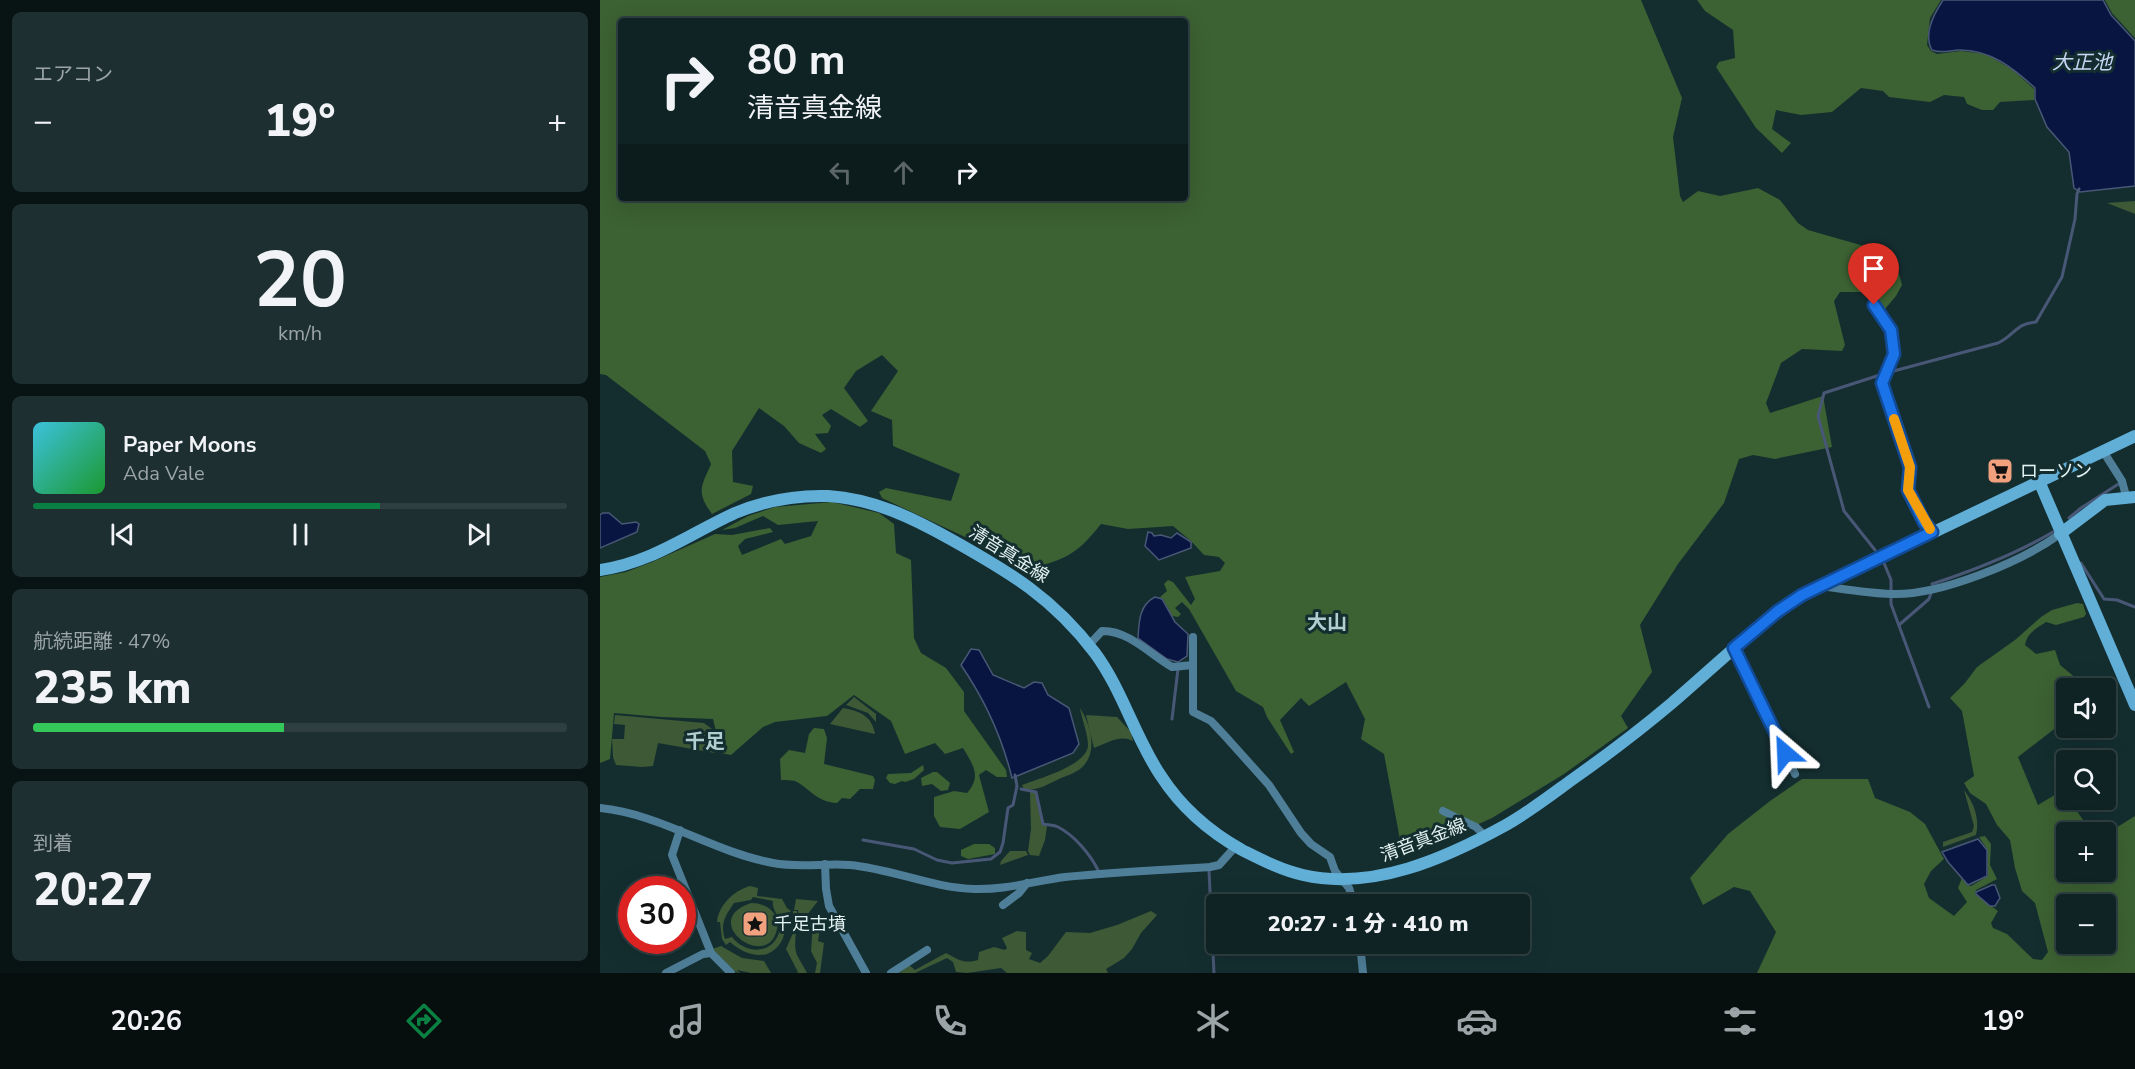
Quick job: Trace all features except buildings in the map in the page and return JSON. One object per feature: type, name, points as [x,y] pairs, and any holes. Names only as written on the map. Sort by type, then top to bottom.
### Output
[{"type":"main road","name":"清音真金線","points":[[600,570],[655,555],[721,520],[755,506],[796,497],[844,498],[877,504],[901,513],[1004,568],[1050,603],[1068,620],[1109,674],[1161,777],[1186,808],[1202,823],[1236,846],[1290,872],[1311,877],[1343,880],[1373,877],[1414,866],[1508,824],[1620,745],[1778,611],[1818,586],[2135,436]]},
{"type":"main road","points":[[2038,481],[2135,705]]},
{"type":"main road","points":[[2060,534],[2097,504],[2105,500],[2130,496]]},
{"type":"street","points":[[1874,305],[1891,330],[1894,354],[1882,383],[1910,467],[1908,490],[1924,522],[1932,532]]},
{"type":"street","points":[[2103,451],[2130,496]]},
{"type":"street","points":[[1818,586],[1890,594],[1910,593],[1987,572],[2039,547],[2060,534]]},
{"type":"street","points":[[1088,646],[1102,631],[1109,631],[1129,638],[1158,659],[1178,668],[1193,665]]},
{"type":"street","points":[[1193,637],[1193,712],[1211,721],[1269,785],[1311,844],[1330,857],[1333,867],[1351,894]]},
{"type":"street","points":[[1734,648],[1795,774]]},
{"type":"street","points":[[600,808],[626,812],[680,830],[728,850],[771,863],[851,865],[960,888],[988,889],[1065,877],[1210,867],[1219,865],[1236,846]]},
{"type":"street","points":[[1443,811],[1476,828],[1484,836]]},
{"type":"street","points":[[680,830],[672,855],[711,953],[731,973]]},
{"type":"street","points":[[825,864],[829,906],[866,973]]},
{"type":"street","points":[[1003,905],[1027,883]]},
{"type":"street","points":[[891,973],[927,950]]},
{"type":"street","points":[[666,973],[703,954],[711,953]]},
{"type":"street","points":[[1361,954],[1363,973]]},
{"type":"green space","points":[[600,0],[1641,0],[1682,98],[1673,137],[1680,196],[1683,202],[1698,191],[1720,196],[1758,188],[1780,200],[1798,223],[1808,230],[1871,248],[1876,261],[1899,274],[1902,285],[1885,309],[1869,295],[1860,292],[1840,292],[1834,301],[1845,345],[1842,351],[1802,349],[1781,363],[1766,403],[1770,413],[1823,396],[1832,447],[1775,459],[1753,455],[1739,459],[1724,503],[1678,564],[1640,625],[1652,672],[1621,716],[1628,728],[1564,774],[1492,818],[1409,855],[1401,845],[1384,754],[1361,739],[1365,719],[1346,682],[1309,706],[1301,698],[1280,720],[1294,752],[1291,754],[1263,707],[1236,691],[1189,609],[1182,602],[1175,608],[1181,614],[1178,617],[1172,616],[1160,597],[1167,591],[1164,584],[1168,580],[1173,582],[1191,605],[1195,599],[1185,577],[1220,571],[1225,563],[1219,557],[1204,555],[1173,526],[1128,529],[1101,524],[1083,544],[1067,556],[1023,570],[965,537],[882,498],[879,492],[886,488],[951,501],[960,474],[893,446],[892,420],[871,411],[898,371],[882,355],[856,371],[844,388],[868,421],[860,427],[831,409],[822,415],[831,426],[828,433],[815,434],[826,449],[821,453],[799,443],[784,426],[759,408],[732,451],[733,482],[753,486],[751,494],[712,514],[702,495],[703,484],[711,464],[705,451],[606,375],[600,374]]},
{"type":"green space","points":[[1697,0],[1941,0],[1930,18],[1927,45],[1931,51],[1937,54],[1961,51],[1986,54],[2013,70],[2034,89],[2034,100],[2000,102],[1993,110],[1982,110],[1967,104],[1964,97],[1944,95],[1930,102],[1889,97],[1883,91],[1861,88],[1832,112],[1801,115],[1776,110],[1772,129],[1791,143],[1782,153],[1756,128],[1716,67],[1719,62],[1735,58],[1733,30],[1705,11]]},
{"type":"green space","points":[[2105,0],[2135,0],[2135,38],[2112,13]]},
{"type":"green space","points":[[2135,201],[2135,214],[2107,203]]},
{"type":"green space","points":[[832,502],[879,513],[894,524],[896,553],[911,560],[914,638],[921,653],[946,668],[964,692],[964,711],[1006,770],[1007,777],[997,777],[986,770],[979,775],[989,812],[960,829],[940,827],[934,816],[934,797],[954,791],[967,793],[972,787],[974,770],[963,748],[945,754],[935,743],[905,754],[891,721],[854,695],[827,716],[775,722],[763,727],[731,755],[721,753],[713,719],[614,713],[610,759],[600,763],[600,577],[626,572],[715,534],[732,535],[770,528],[773,532],[745,539],[738,546],[742,555],[781,539],[785,544],[811,536],[818,521],[778,525],[763,516],[735,528],[722,530],[748,516],[775,507]]},
{"type":"green space","points":[[2077,603],[2083,604],[2086,614],[2084,617],[2056,625],[2046,622],[2030,634],[2026,641],[2025,645],[2036,654],[2055,650],[2060,665],[2076,678],[2056,678],[2056,728],[2018,757],[2038,805],[2056,794],[2056,810],[2076,810],[2085,822],[2056,822],[2056,882],[2116,882],[2116,828],[2135,816],[2135,973],[1757,973],[1776,932],[1750,891],[1734,887],[1703,905],[1690,878],[1728,834],[1802,779],[1868,779],[1875,798],[1910,812],[1925,824],[1944,859],[1931,871],[1924,884],[1929,898],[1954,916],[1967,902],[1958,888],[1962,878],[1967,885],[1971,886],[1988,876],[1987,849],[1979,837],[1985,836],[1991,844],[1990,865],[1997,879],[1976,890],[1975,894],[1998,911],[1991,923],[1993,928],[2007,934],[2033,959],[2042,960],[2048,952],[2035,903],[2022,891],[2010,840],[1997,825],[1986,804],[1970,793],[1964,783],[1974,776],[1962,711],[1950,698],[1977,667],[2015,640],[2052,610]]},
{"type":"green space","points":[[854,697],[876,714],[876,722],[868,713],[846,705]]},
{"type":"green space","points":[[843,708],[864,715],[871,723],[875,734],[830,724]]},
{"type":"green space","points":[[1080,708],[1091,739],[1090,756],[1086,763],[1076,772],[1046,785],[1024,789],[1022,785],[1071,765],[1086,752],[1088,741]]},
{"type":"green space","points":[[615,715],[704,723],[712,729],[715,753],[658,743],[653,766],[616,765],[612,739],[624,739],[625,725],[614,724]]},
{"type":"green space","points":[[1086,715],[1117,717],[1131,732],[1133,741],[1123,738],[1094,748]]},
{"type":"green space","points":[[814,728],[824,729],[827,738],[824,764],[873,776],[875,780],[873,789],[860,789],[850,799],[842,798],[837,803],[819,798],[795,781],[781,780],[780,759],[789,750],[805,753],[809,734]]},
{"type":"green space","points":[[923,765],[924,770],[914,779],[895,784],[890,783],[886,778],[888,774],[911,773]]},
{"type":"green space","points":[[937,772],[950,783],[948,790],[941,791],[932,784],[922,786],[921,778]]},
{"type":"green space","points":[[1964,790],[1975,811],[1976,835],[1943,847],[1943,842],[1972,832],[1974,826]]},
{"type":"green space","points":[[1030,792],[1036,793],[1043,825],[1047,826],[1039,856],[1030,855],[1028,851],[1031,829]]},
{"type":"green space","points":[[974,844],[989,844],[995,848],[995,854],[968,859],[961,856],[961,850]]},
{"type":"green space","points":[[1010,851],[1026,851],[1028,855],[1000,865]]},
{"type":"green space","points":[[750,886],[758,888],[757,896],[782,899],[791,911],[788,914],[783,938],[778,946],[766,954],[751,954],[730,942],[726,945],[722,939],[720,922],[717,922],[718,916],[724,904]],"holes":[[[753,897],[773,901],[780,928],[770,946],[764,949],[750,949],[732,937],[725,939],[724,920],[734,903],[751,900]]]},
{"type":"green space","points":[[796,899],[818,901],[800,924],[798,910],[794,910]]},
{"type":"green space","points":[[751,903],[771,910],[776,918],[777,929],[771,941],[762,946],[751,945],[740,939],[733,931],[731,921],[736,911]],"holes":[[[755,913],[765,919],[767,926],[762,935],[754,937],[746,934],[743,926],[745,918]]]},
{"type":"green space","points":[[793,911],[797,911],[795,939],[797,955],[807,973],[797,973],[786,949],[793,933]]},
{"type":"green space","points":[[1151,911],[1157,915],[1124,958],[1106,969],[1108,973],[1007,973],[1001,968],[967,973],[956,972],[953,962],[947,958],[915,973],[899,973],[909,965],[915,970],[946,953],[962,961],[978,960],[979,952],[994,947],[1005,950],[1007,948],[1002,938],[1017,931],[1026,932],[1026,950],[1032,953],[1029,959],[1040,963],[1066,932],[1090,933]]},
{"type":"green space","points":[[822,915],[818,941],[824,943],[820,973],[815,973],[817,963],[811,951],[813,923]]},
{"type":"green space","points":[[721,946],[742,958],[764,961],[771,973],[737,970],[740,973],[731,970],[712,949]]},
{"type":"water","name":"大正池","points":[[1943,0],[2103,0],[2111,15],[2135,41],[2135,186],[2080,192],[2074,188],[2069,152],[2047,127],[2035,99],[2035,88],[2001,61],[1982,53],[1932,50],[1929,31]]},
{"type":"water","points":[[609,513],[622,524],[636,522],[639,524],[637,532],[600,548],[600,515]]},
{"type":"water","points":[[1148,532],[1154,536],[1161,535],[1171,538],[1177,533],[1191,542],[1191,548],[1159,560],[1145,546]]},
{"type":"water","points":[[1155,597],[1162,599],[1175,622],[1188,634],[1187,656],[1178,662],[1167,659],[1138,638],[1143,609]]},
{"type":"water","points":[[971,649],[979,650],[993,675],[1024,688],[1034,682],[1042,683],[1048,695],[1069,708],[1079,744],[1073,753],[1012,778],[992,719],[961,665]]},
{"type":"water","points":[[1978,839],[1987,850],[1987,876],[1968,885],[1942,852]]},
{"type":"water","points":[[1995,885],[2000,898],[1995,906],[1990,906],[1976,894]]},
{"type":"waterway","points":[[1890,372],[1998,343],[2019,327],[2036,322],[2062,277],[2079,189]]},
{"type":"waterway","points":[[1875,550],[1844,511],[1818,416],[1824,393],[1883,374]]},
{"type":"waterway","points":[[2069,518],[2120,483]]},
{"type":"waterway","points":[[1932,584],[1994,561],[2053,532]]},
{"type":"waterway","points":[[1884,563],[1891,580],[1891,604],[1929,707]]},
{"type":"waterway","points":[[2081,563],[2104,599],[2117,600],[2135,607]]},
{"type":"waterway","points":[[1899,625],[1929,599],[1931,593]]},
{"type":"waterway","points":[[1172,719],[1178,669]]},
{"type":"waterway","points":[[863,840],[914,849],[937,860],[952,863],[991,859],[1000,852],[1003,843],[1008,808],[1013,805],[1017,786],[1015,775]]},
{"type":"waterway","points":[[1021,789],[1036,792],[1043,824],[1056,826],[1076,840],[1098,870]]},
{"type":"waterway","points":[[1209,871],[1214,973]]},
{"type":"slow traffic","points":[[1894,419],[1911,470],[1908,490],[1930,529]]},
{"type":"place","name":"ローソン","points":[[2000,471]]},
{"type":"place","name":"千足古墳","points":[[755,924]]},
{"type":"district","name":"大山","points":[[1327,622]]},
{"type":"district","name":"千足","points":[[705,741]]},
{"type":"route","points":[[1785,753],[1734,648],[1778,611],[1802,595],[1932,532],[1924,522],[1908,490],[1911,470],[1882,383],[1894,354],[1891,330],[1874,305]]}]
